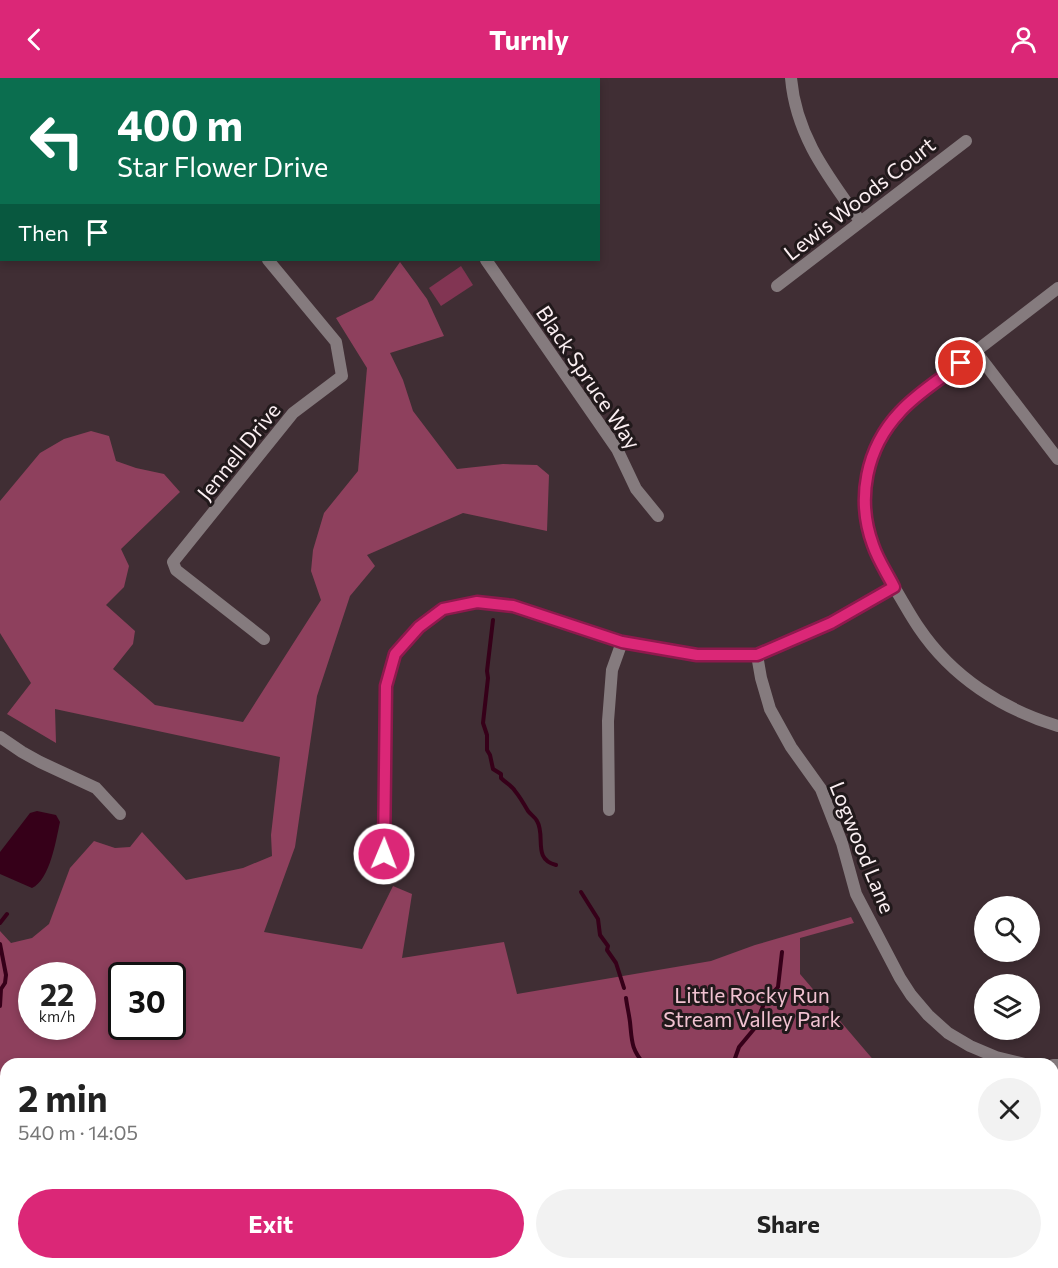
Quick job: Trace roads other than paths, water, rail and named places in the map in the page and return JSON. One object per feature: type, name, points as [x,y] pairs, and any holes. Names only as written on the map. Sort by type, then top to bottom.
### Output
[{"type":"street","points":[[791,78],[797,110],[812,150],[823,170],[860,221]]},
{"type":"street","name":"Lewis Woods Court","points":[[777,286],[966,141]]},
{"type":"street","name":"Jennell Drive","points":[[264,639],[176,570],[173,562],[293,413],[342,376],[336,342],[269,261]]},
{"type":"street","name":"Black Spruce Way","points":[[487,261],[617,449],[636,489],[658,516]]},
{"type":"street","points":[[1058,288],[902,410],[884,433],[871,458],[865,488],[866,518],[873,546],[894,587],[935,649],[973,685],[1001,703],[1058,726]]},
{"type":"street","points":[[976,352],[1058,459]]},
{"type":"street","points":[[384,854],[386,686],[395,654],[419,627],[443,609],[477,602],[513,606],[622,642],[697,655],[757,655],[831,623],[894,587]]},
{"type":"street","points":[[609,810],[608,721],[612,670],[622,642]]},
{"type":"street","name":"Logwood Lane","points":[[757,655],[770,709],[791,747],[821,789],[842,843],[856,894],[910,995],[934,1021],[948,1032],[970,1046],[1000,1058]]},
{"type":"street","points":[[0,737],[40,762],[96,788],[120,814]]},
{"type":"waterway","points":[[493,620],[483,723],[487,735],[487,750],[493,769],[501,774],[501,778],[514,789],[537,821],[544,858],[556,865]]},
{"type":"waterway","points":[[581,892],[598,919],[600,935],[616,963],[624,988]]},
{"type":"waterway","points":[[0,923],[7,914]]},
{"type":"waterway","points":[[0,944],[6,975],[1,989],[0,1006]]},
{"type":"waterway","points":[[735,1058],[739,1047],[754,1029],[765,1001],[778,987],[782,952]]},
{"type":"waterway","points":[[626,998],[633,1044],[640,1058]]},
{"type":"park label","name":"Little Rocky Run Stream Valley Park","points":[[752,1006]]}]
